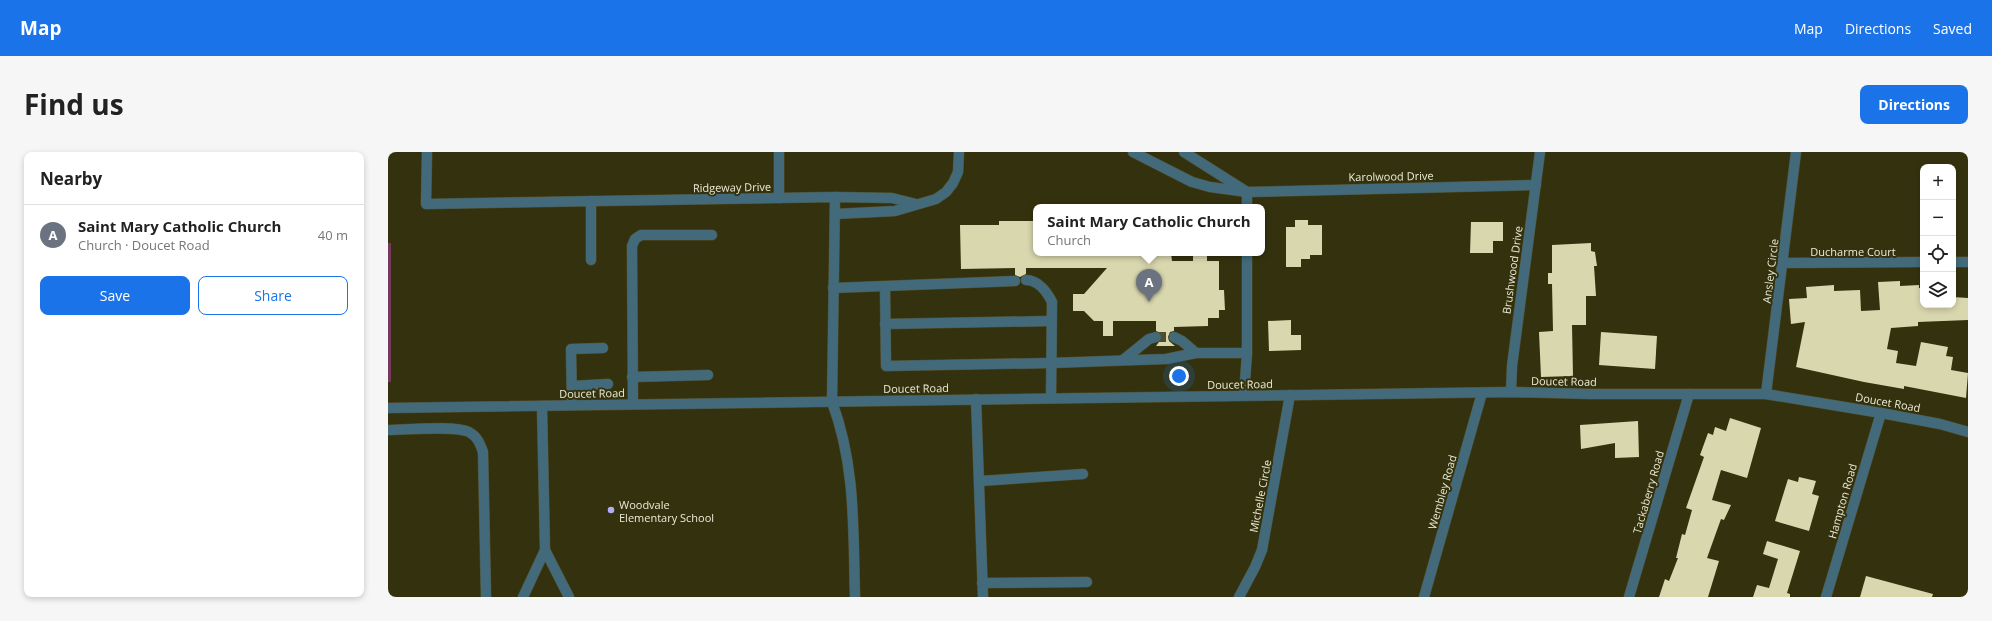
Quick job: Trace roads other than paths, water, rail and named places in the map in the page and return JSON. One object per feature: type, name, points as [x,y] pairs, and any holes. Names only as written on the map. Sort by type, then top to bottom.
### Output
[{"type":"street","name":"Ridgeway Drive","points":[[427,152],[426,204],[835,197],[892,198],[916,204]]},
{"type":"street","points":[[779,152],[779,198]]},
{"type":"street","points":[[834,214],[895,211],[936,199],[946,192],[953,183],[958,172],[959,152]]},
{"type":"street","name":"Karolwood Drive","points":[[1133,152],[1192,182],[1210,187],[1247,192],[1536,185]]},
{"type":"street","points":[[1184,152],[1247,192],[1247,204]]},
{"type":"street","name":"Brushwood Drive","points":[[1511,392],[1512,366],[1540,152]]},
{"type":"street","name":"Ansley Circle","points":[[1766,394],[1796,152]]},
{"type":"street","points":[[835,197],[832,402],[841,426],[852,482],[855,597]]},
{"type":"street","points":[[591,201],[591,260]]},
{"type":"street","points":[[632,404],[632,246],[635,239],[641,235],[712,235]]},
{"type":"street","points":[[1244,396],[1248,353],[1247,256]]},
{"type":"street","name":"Ducharme Court","points":[[1783,263],[1920,262]]},
{"type":"street","points":[[1956,262],[1968,262]]},
{"type":"street","points":[[1026,280],[1039,285],[1049,295],[1052,302],[1051,398]]},
{"type":"street","points":[[833,288],[1015,281]]},
{"type":"street","points":[[885,287],[886,366],[1166,359],[1196,353],[1248,353]]},
{"type":"street","points":[[885,324],[1051,321]]},
{"type":"street","points":[[1123,360],[1149,339],[1156,337]]},
{"type":"street","points":[[1174,337],[1182,341],[1196,353]]},
{"type":"street","points":[[572,405],[571,349],[603,348]]},
{"type":"street","points":[[632,377],[708,375]]},
{"type":"street","points":[[572,386],[608,384]]},
{"type":"street","name":"Doucet Road","points":[[388,408],[1511,392],[1766,394],[1940,424],[1968,432]]},
{"type":"street","name":"Wembley Road","points":[[1424,597],[1482,393]]},
{"type":"street","name":"Tackaberry Road","points":[[1630,597],[1689,394]]},
{"type":"street","name":"Michelle Circle","points":[[1239,597],[1262,550],[1289,411],[1290,395]]},
{"type":"street","points":[[976,400],[983,597]]},
{"type":"street","points":[[542,406],[545,550],[569,597]]},
{"type":"street","name":"Hampton Road","points":[[1826,597],[1880,413]]},
{"type":"street","points":[[388,430],[457,429],[469,432],[476,437],[483,452],[486,597]]},
{"type":"street","points":[[980,480],[1082,474]]},
{"type":"street","points":[[523,597],[545,550]]},
{"type":"street","points":[[982,583],[1086,582]]},
{"type":"tunnel","points":[[1156,337],[1174,337]]},
{"type":"place","name":"Saint Mary Catholic Church","points":[[1149,302]]},
{"type":"place","name":"Woodvale Elementary School","points":[[611,510]]}]
